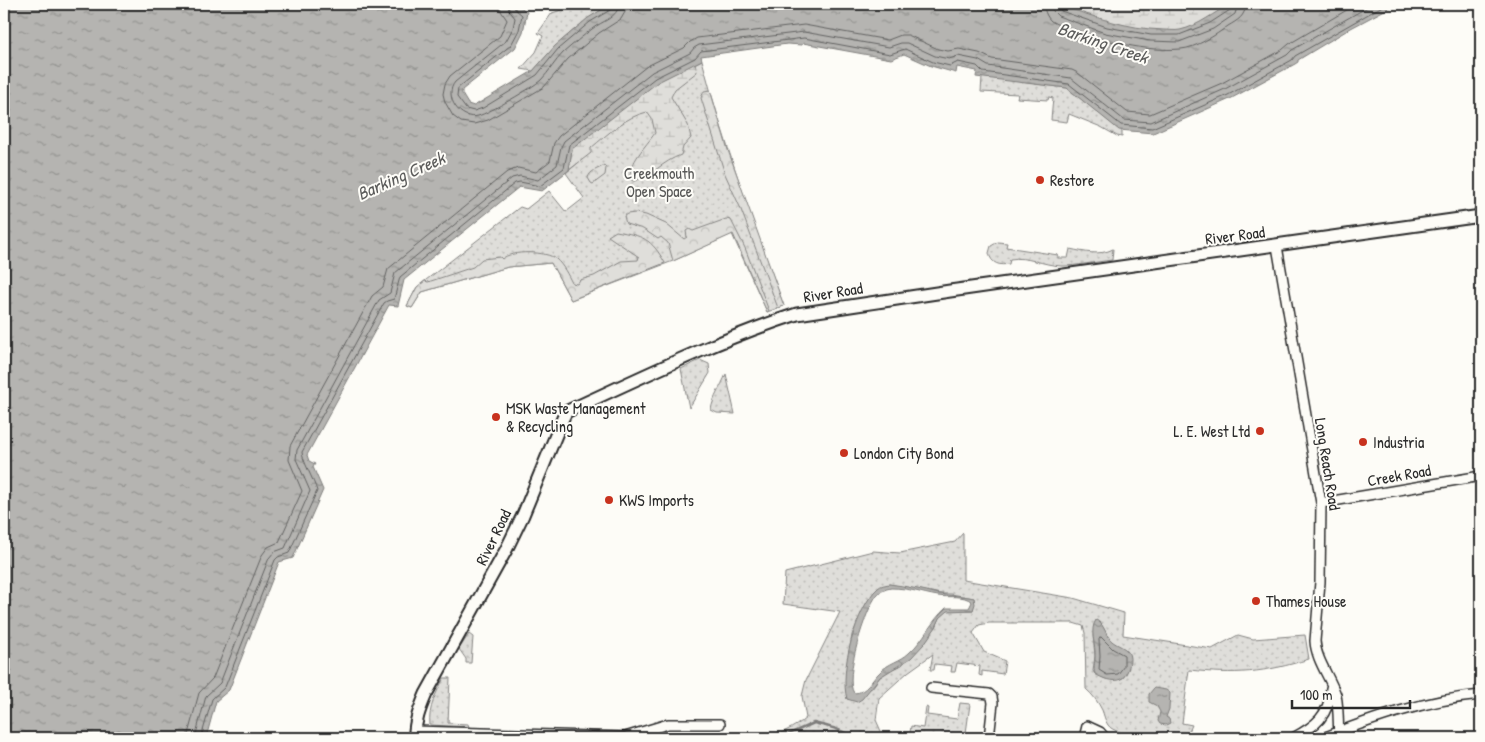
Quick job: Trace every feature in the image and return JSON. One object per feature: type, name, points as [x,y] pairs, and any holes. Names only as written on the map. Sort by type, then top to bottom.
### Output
[{"type":"street","name":"River Road","points":[[415,735],[419,712],[426,694],[506,550],[523,515],[562,418],[566,412],[572,409],[703,350],[797,314],[1481,216]]},
{"type":"street","name":"Long Reach Road","points":[[1277,246],[1322,503],[1320,582],[1315,643],[1336,700],[1339,735]]},
{"type":"street","name":"Creek Road","points":[[1322,503],[1481,476]]},
{"type":"street","points":[[1293,738],[1310,729],[1321,719],[1330,700],[1331,685]]},
{"type":"street","points":[[931,688],[989,694],[993,703],[989,738]]},
{"type":"street","points":[[1323,738],[1339,735],[1428,703],[1481,695]]},
{"type":"street","points":[[415,735],[625,737],[668,724],[720,724]]},
{"type":"street","points":[[1084,738],[1087,726],[1100,732],[1105,738]]},
{"type":"green space","points":[[571,4],[611,4],[569,34],[533,71],[521,69],[536,52],[543,36],[538,33],[552,13],[568,8]]},
{"type":"green space","points":[[1042,4],[1294,4],[1163,48]]},
{"type":"green space","name":"Creekmouth Open Space","points":[[702,60],[730,153],[784,306],[767,312],[732,234],[673,261],[571,300],[551,263],[508,267],[422,292],[412,308],[407,306],[417,287],[520,207],[526,209],[549,191],[566,212],[584,198],[566,173],[578,163],[576,153],[658,82]]},
{"type":"green space","points":[[695,63],[697,72],[675,89],[671,97],[688,125],[691,138],[683,147],[681,155],[640,179],[634,181],[630,179],[630,173],[635,160],[655,133],[652,119],[647,112],[631,118],[617,127],[591,148],[591,153],[569,170],[572,149],[601,98]]},
{"type":"green space","points":[[982,77],[1067,88],[1122,131],[1122,137],[1069,114],[1067,122],[1051,120],[1053,98],[1049,97],[1048,100],[1017,98],[1018,94],[981,92]]},
{"type":"green space","points":[[710,90],[728,150],[784,306],[778,308],[740,207],[725,174],[701,98],[704,91]]},
{"type":"green space","points":[[604,165],[606,168],[605,175],[593,184],[591,183],[588,178],[589,175]]},
{"type":"green space","points":[[635,213],[646,215],[666,224],[684,239],[687,237],[686,231],[689,229],[693,231],[726,219],[731,220],[745,248],[769,311],[767,312],[733,234],[673,261],[668,243],[661,237],[658,239],[643,229],[626,224],[624,216]]},
{"type":"green space","points":[[616,231],[640,237],[650,243],[665,263],[571,300],[551,263],[508,267],[422,292],[412,308],[407,306],[417,287],[425,281],[428,282],[473,267],[482,259],[500,257],[502,259],[513,254],[537,253],[551,256],[561,264],[572,283],[577,284],[580,280],[594,276],[621,261],[638,260],[639,257],[608,236]]},
{"type":"green space","points":[[998,242],[1007,243],[1006,247],[1058,255],[1058,258],[1068,258],[1070,249],[1097,253],[1113,249],[1112,260],[1061,266],[1016,258],[1010,259],[1009,264],[1002,265],[994,262],[989,253],[991,246]]},
{"type":"green space","points":[[700,360],[709,364],[710,373],[689,408],[681,369]]},
{"type":"green space","points":[[726,374],[735,414],[717,413],[711,410],[715,396]]},
{"type":"green space","points":[[963,533],[963,580],[1073,598],[1124,613],[1123,635],[1212,649],[1238,635],[1253,639],[1305,635],[1309,659],[1250,672],[1189,670],[1182,723],[1192,725],[1186,738],[1132,735],[1121,733],[1108,725],[1097,701],[1086,689],[1085,633],[1083,626],[1073,623],[989,623],[979,625],[973,633],[984,652],[1005,661],[1003,674],[982,671],[982,676],[979,675],[980,666],[957,663],[955,672],[951,672],[952,666],[935,664],[934,670],[930,670],[933,654],[908,672],[879,698],[876,720],[884,738],[763,738],[786,731],[806,718],[802,696],[806,680],[840,612],[783,604],[785,573],[873,551],[900,553],[955,542]],"holes":[[[889,584],[974,598],[973,610],[948,610],[940,618],[936,627],[902,665],[880,677],[872,688],[847,699],[847,664],[852,635],[871,596]],[[1100,622],[1129,668],[1123,678],[1106,679],[1095,674],[1093,671],[1095,656],[1093,635]]]},
{"type":"green space","points":[[469,634],[473,637],[471,663],[466,663],[466,659],[459,649]]},
{"type":"green space","points":[[444,678],[450,678],[448,723],[468,724],[469,727],[430,725],[431,707]]},
{"type":"green space","points":[[960,703],[970,704],[966,733],[971,734],[971,736],[966,735],[966,738],[900,738],[900,733],[910,733],[911,726],[923,728],[926,707],[928,708],[927,715],[957,719]]},
{"type":"green space","points":[[675,732],[702,735],[702,738],[655,738],[662,733]]},
{"type":"water","name":"Barking Creek","points":[[4,4],[517,4],[527,12],[523,32],[515,48],[462,90],[462,94],[468,104],[474,106],[533,71],[555,46],[588,18],[611,4],[1056,4],[1096,17],[1137,27],[1180,30],[1194,25],[1231,4],[1396,4],[1351,28],[1298,60],[1295,64],[1230,99],[1153,133],[1119,130],[1067,88],[976,77],[977,71],[957,67],[956,73],[931,66],[904,54],[891,59],[803,43],[802,45],[787,44],[701,56],[702,60],[658,82],[572,149],[569,170],[542,191],[519,187],[404,280],[398,306],[389,305],[307,455],[309,461],[315,464],[313,467],[323,490],[293,558],[279,562],[229,690],[216,701],[206,738],[4,738]]},
{"type":"water","points":[[889,584],[939,594],[974,598],[975,604],[973,610],[948,611],[940,618],[924,644],[911,658],[880,677],[862,699],[857,702],[847,699],[845,673],[847,657],[856,624],[870,597],[879,587]],"holes":[[[898,588],[938,596],[960,597],[972,602],[969,608],[946,608],[909,653],[883,669],[862,691],[854,693],[851,685],[851,674],[857,644],[872,602],[883,590]]]},
{"type":"water","points":[[1096,620],[1102,625],[1109,638],[1126,650],[1129,655],[1128,671],[1121,679],[1111,680],[1095,674],[1093,628]]},
{"type":"water","points":[[1154,688],[1166,690],[1170,693],[1169,709],[1166,717],[1170,723],[1166,725],[1160,724],[1158,721],[1160,712],[1157,706],[1149,702],[1149,694]]},
{"type":"waterway","points":[[780,738],[814,723],[839,730],[852,738]]},
{"type":"waterway","points":[[673,738],[680,738]]},
{"type":"place","name":"Restore","points":[[1040,180]]},
{"type":"place","name":"MSK Waste Management & Recycling","points":[[496,417]]},
{"type":"place","name":"L. E. West Ltd","points":[[1260,431]]},
{"type":"place","name":"Industria","points":[[1363,442]]},
{"type":"place","name":"London City Bond","points":[[844,453]]},
{"type":"place","name":"KWS Imports","points":[[609,500]]},
{"type":"place","name":"Thames House","points":[[1256,601]]}]
